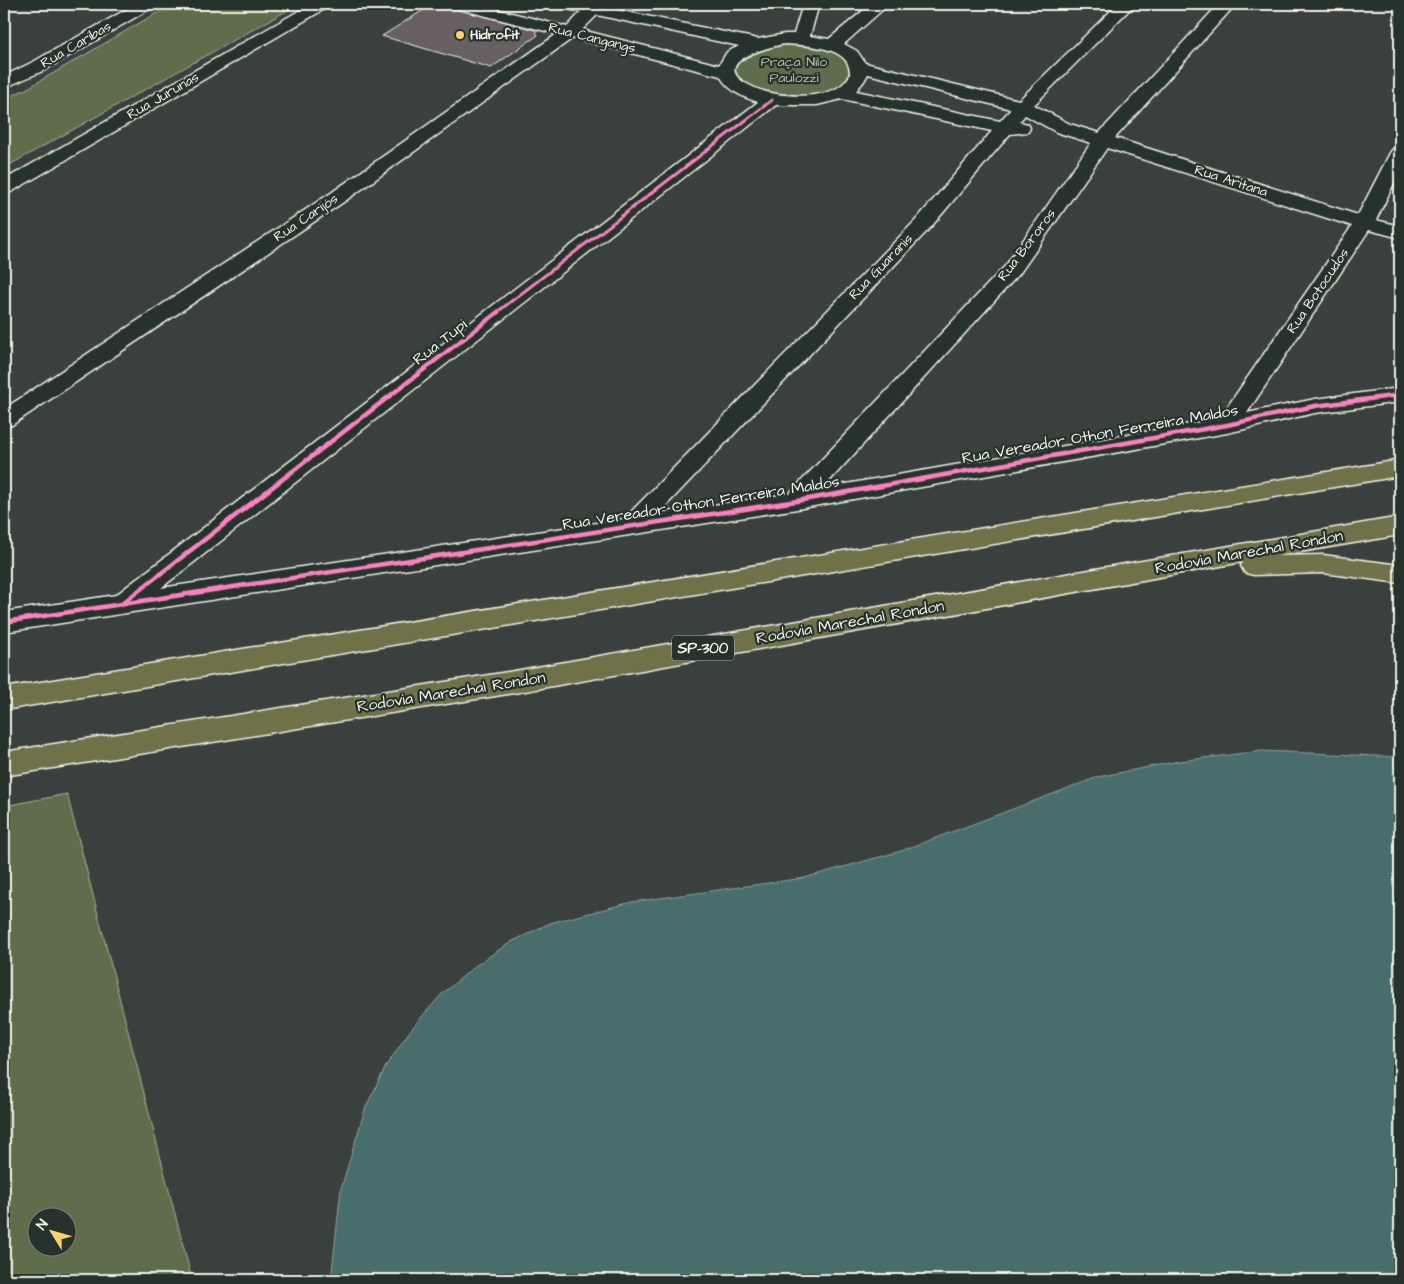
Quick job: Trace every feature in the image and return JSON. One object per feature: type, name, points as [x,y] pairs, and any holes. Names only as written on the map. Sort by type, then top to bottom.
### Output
[{"type":"highway","points":[[4,699],[1400,468]]},
{"type":"highway","name":"Rodovia Marechal Rondon","points":[[4,764],[514,682],[1066,583],[1400,526]]},
{"type":"highway","points":[[1066,583],[1272,565],[1323,564],[1400,574]]},
{"type":"street","name":"Rua Caribas","points":[[4,83],[39,66],[147,4]]},
{"type":"street","name":"Rua Jurunas","points":[[4,188],[322,4]]},
{"type":"street","name":"Rua Cangangs","points":[[458,4],[727,72]]},
{"type":"street","name":"Rua Cangangs","points":[[566,4],[595,7],[755,44]]},
{"type":"street","points":[[801,39],[811,4]]},
{"type":"street","points":[[832,46],[881,4]]},
{"type":"street","name":"Rua Guaranis","points":[[631,527],[923,224],[1023,106],[1127,4]]},
{"type":"street","name":"Rua Bororos","points":[[797,501],[1012,269],[1103,140],[1228,4]]},
{"type":"street","name":"Rua Carijós","points":[[4,420],[338,197],[571,32],[595,7]]},
{"type":"street","points":[[785,39],[801,39],[832,46],[854,58],[858,66],[859,76],[853,85],[826,98],[808,101],[772,100],[742,89],[732,81],[727,72],[728,64],[733,56],[755,44],[785,39]]},
{"type":"street","name":"Rua Aritana","points":[[858,66],[1023,106],[1063,128],[1364,223],[1400,232]]},
{"type":"street","name":"Rua Aritana","points":[[841,92],[1005,128],[1063,128]]},
{"type":"street","name":"Rua Tupi","points":[[122,604],[772,100]]},
{"type":"street","name":"Rua Botocudos","points":[[1227,425],[1364,223],[1400,153]]},
{"type":"street","name":"Rua Vereador Othon Ferreira Maldos","points":[[4,622],[797,501],[1227,425],[1315,406],[1400,395]]},
{"type":"green space","points":[[172,4],[299,4],[4,168],[4,99],[26,89]]},
{"type":"green space","name":"Praça Nilo Paulozzi","points":[[788,43],[818,47],[839,54],[847,60],[851,67],[850,77],[840,88],[826,94],[789,97],[769,95],[741,81],[736,72],[736,67],[745,54],[754,49]]},
{"type":"green space","points":[[67,794],[192,1280],[4,1280],[4,806]]},
{"type":"water","points":[[1262,751],[1400,757],[1400,1280],[331,1280],[341,1189],[365,1109],[386,1066],[412,1028],[441,995],[475,966],[511,942],[550,923],[632,902],[804,878],[901,851],[1098,777],[1179,761]]},
{"type":"building","name":"Hidrofit","points":[[433,4],[440,4],[535,30],[538,35],[491,68],[382,36]]},
{"type":"cycle path","points":[[124,602],[772,100]]},
{"type":"cycle path","points":[[4,622],[797,501],[1227,425],[1315,406],[1400,395]]},
{"type":"place","name":"Hidrofit","points":[[460,35]]}]
